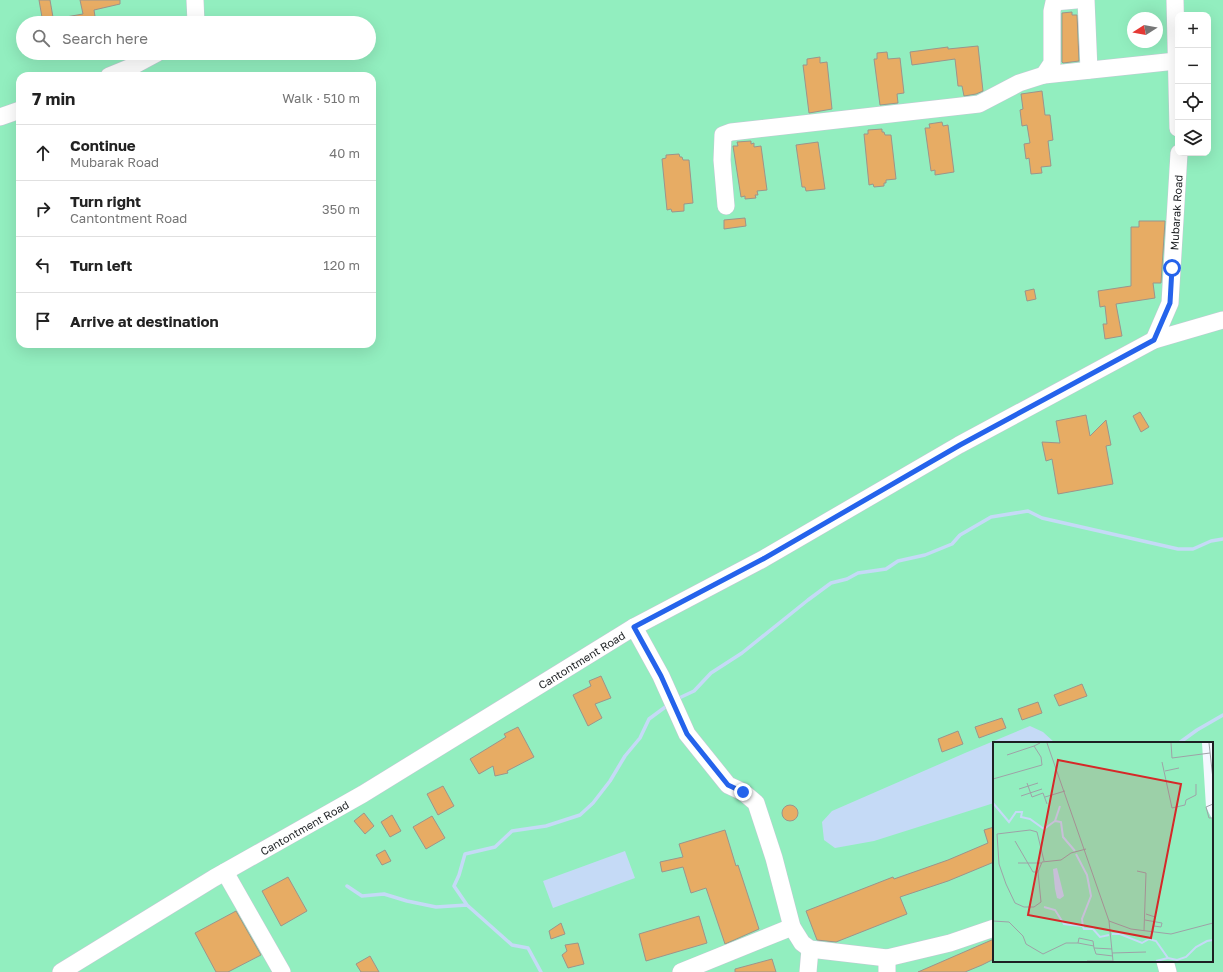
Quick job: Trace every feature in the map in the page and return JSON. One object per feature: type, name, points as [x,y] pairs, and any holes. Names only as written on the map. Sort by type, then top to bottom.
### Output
[{"type":"street","points":[[195,0],[196,16]]},
{"type":"street","points":[[1044,75],[1052,63],[1052,11],[1054,2],[1076,0]]},
{"type":"street","points":[[1086,0],[1089,70]]},
{"type":"street","points":[[1175,0],[1176,48]]},
{"type":"street","points":[[119,72],[144,60]]},
{"type":"street","points":[[726,206],[722,160],[723,135],[731,132],[979,104],[1019,83],[1044,75],[1175,61]]},
{"type":"street","points":[[1177,84],[1178,120]]},
{"type":"street","points":[[0,117],[16,111]]},
{"type":"street","name":"Mubarak Road","points":[[1154,340],[1170,303],[1179,156]]},
{"type":"street","name":"Cantontment Road","points":[[61,972],[225,872],[363,794],[634,627],[763,559],[960,445],[1154,340],[1223,320]]},
{"type":"street","points":[[634,627],[661,676],[687,734],[728,785],[743,792],[756,803],[774,858],[792,927],[802,943],[810,949],[887,965],[993,928]]},
{"type":"street","points":[[225,872],[282,972]]},
{"type":"street","points":[[681,972],[792,927]]},
{"type":"street","points":[[808,972],[810,949]]},
{"type":"street","points":[[1165,962],[1168,972]]},
{"type":"green space","points":[[0,0],[1223,0],[1223,972],[0,972]]},
{"type":"water","points":[[1030,726],[1043,732],[1054,742],[993,742],[993,803],[874,841],[835,848],[824,840],[822,822],[832,811]]},
{"type":"water","points":[[625,851],[635,878],[553,908],[543,881]]},
{"type":"building","points":[[39,0],[50,0],[53,16],[42,16]]},
{"type":"building","points":[[80,0],[120,0],[120,4],[94,10],[95,16],[72,16],[83,14]]},
{"type":"building","points":[[1072,12],[1072,15],[1077,15],[1079,61],[1063,63],[1062,13]]},
{"type":"building","points":[[978,46],[983,91],[976,94],[964,96],[962,86],[958,86],[955,59],[912,65],[910,52],[948,47],[948,49]]},
{"type":"building","points":[[887,52],[888,59],[900,58],[904,93],[897,94],[898,103],[880,105],[874,59],[877,59],[877,53]]},
{"type":"building","points":[[820,57],[820,63],[827,62],[832,109],[809,113],[803,65],[807,65],[807,59]]},
{"type":"building","points":[[1042,91],[1045,115],[1050,115],[1053,140],[1048,141],[1051,166],[1041,167],[1042,173],[1031,174],[1029,158],[1026,159],[1024,144],[1030,143],[1027,125],[1022,126],[1020,110],[1023,109],[1021,94]]},
{"type":"building","points":[[942,122],[943,126],[948,125],[954,172],[935,175],[935,170],[931,171],[925,128],[930,128],[929,124]]},
{"type":"building","points":[[882,129],[882,132],[884,132],[885,135],[891,135],[896,179],[886,180],[884,186],[874,187],[873,184],[869,185],[864,134],[868,134],[868,130]]},
{"type":"building","points":[[751,141],[751,144],[754,143],[754,147],[761,146],[767,190],[757,191],[758,195],[755,195],[756,198],[745,199],[745,196],[741,197],[733,146],[738,146],[737,142]]},
{"type":"building","points":[[818,142],[825,189],[806,191],[805,187],[802,187],[796,145]]},
{"type":"building","points":[[679,154],[683,160],[689,160],[693,203],[684,204],[684,211],[672,212],[671,209],[667,210],[662,159],[666,158],[666,155]]},
{"type":"building","points":[[745,218],[746,226],[724,229],[724,220]]},
{"type":"building","points":[[1139,221],[1165,221],[1161,283],[1153,283],[1155,298],[1116,304],[1122,336],[1105,339],[1103,324],[1107,324],[1105,306],[1100,307],[1098,291],[1131,286],[1131,227],[1139,227]]},
{"type":"building","points":[[1034,289],[1036,299],[1027,301],[1025,291]]},
{"type":"building","points":[[1140,412],[1149,427],[1141,432],[1133,416]]},
{"type":"building","points":[[1086,415],[1090,436],[1106,420],[1111,445],[1106,446],[1113,484],[1058,494],[1052,459],[1046,461],[1042,442],[1060,443],[1056,421]]},
{"type":"building","points":[[601,676],[611,698],[595,704],[602,718],[588,726],[573,695],[591,686],[589,681]]},
{"type":"building","points":[[1082,684],[1087,696],[1059,706],[1054,695]]},
{"type":"building","points":[[1038,702],[1042,713],[1022,720],[1018,709]]},
{"type":"building","points":[[1002,718],[1006,728],[979,738],[975,727]]},
{"type":"building","points":[[518,727],[534,757],[507,771],[508,773],[495,776],[493,766],[479,774],[470,759],[506,737],[504,734]]},
{"type":"building","points":[[958,731],[963,744],[942,752],[938,739]]},
{"type":"building","points":[[443,786],[454,806],[438,815],[427,794]]},
{"type":"building","points":[[790,805],[796,807],[798,813],[796,819],[790,821],[784,819],[782,813],[784,807]]},
{"type":"building","points":[[364,813],[374,826],[365,834],[354,821]]},
{"type":"building","points":[[392,815],[401,831],[390,837],[381,822]]},
{"type":"building","points":[[432,816],[445,838],[426,849],[413,827]]},
{"type":"building","points":[[993,827],[993,862],[948,881],[900,897],[907,914],[836,942],[817,940],[806,911],[893,877],[894,879],[948,860],[988,843],[984,830]]},
{"type":"building","points":[[725,830],[736,866],[738,865],[759,929],[725,944],[706,888],[691,893],[683,867],[662,872],[660,862],[683,857],[679,844]]},
{"type":"building","points":[[385,850],[391,861],[382,865],[376,855]]},
{"type":"building","points":[[288,877],[307,911],[281,926],[262,891]]},
{"type":"building","points":[[236,911],[261,955],[228,972],[216,972],[195,933]]},
{"type":"building","points":[[699,916],[707,943],[646,961],[639,934]]},
{"type":"building","points":[[561,923],[565,934],[551,939],[549,931]]},
{"type":"building","points":[[993,939],[993,960],[982,965],[965,972],[918,972]]},
{"type":"building","points":[[578,943],[584,964],[568,968],[562,955],[567,951],[565,945]]},
{"type":"building","points":[[370,956],[379,972],[361,972],[356,964]]},
{"type":"building","points":[[772,959],[776,972],[735,972],[735,969]]},
{"type":"waterway","points":[[677,699],[694,691],[711,673],[742,653],[831,583],[847,579],[858,573],[886,569],[898,561],[925,555],[952,544],[960,535],[991,517],[1028,511],[1042,518],[1178,549],[1193,549],[1211,541],[1223,539]]},
{"type":"waterway","points":[[467,905],[454,886],[465,854],[495,847],[512,831],[546,826],[580,815],[593,803],[610,781],[625,756],[640,738],[649,719],[668,705]]},
{"type":"waterway","points":[[1180,742],[1197,730],[1223,715]]},
{"type":"waterway","points":[[347,886],[362,896],[384,894],[407,901],[436,907],[467,905],[512,945],[528,948],[541,972]]},
{"type":"route","points":[[743,792],[728,785],[687,734],[661,676],[634,627],[763,559],[960,445],[1154,340],[1170,303],[1172,268]]}]
